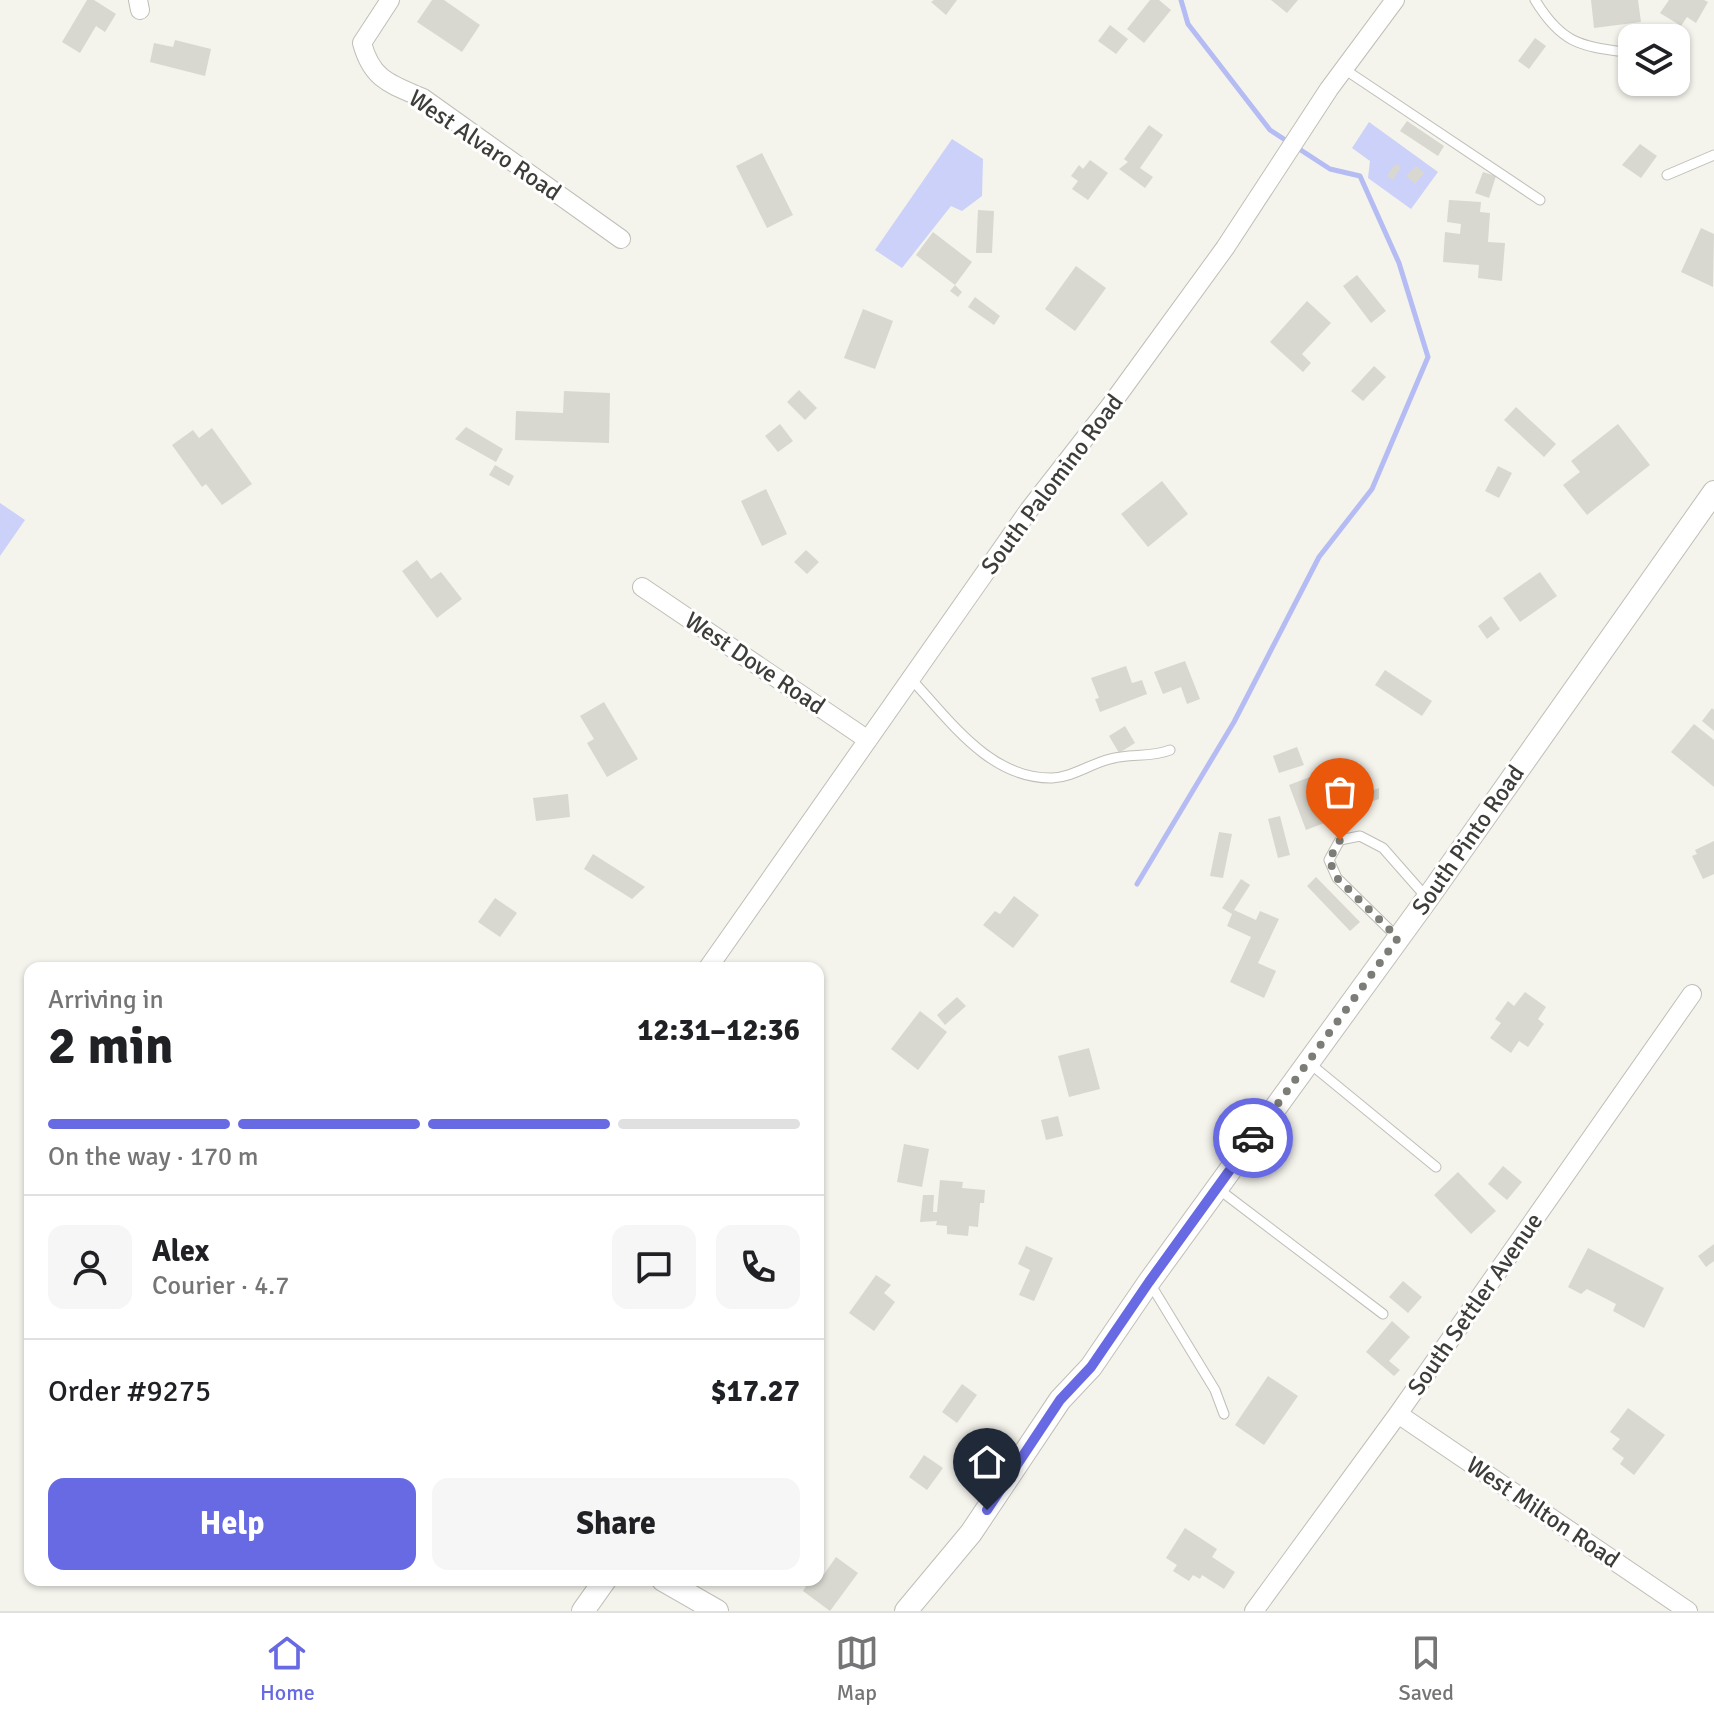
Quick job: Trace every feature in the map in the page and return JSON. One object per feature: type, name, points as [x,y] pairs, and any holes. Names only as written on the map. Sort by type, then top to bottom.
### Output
[{"type":"street","name":"West Alvaro Road","points":[[390,0],[362,43],[368,65],[390,84],[423,98],[621,239]]},
{"type":"street","name":"South Palomino Road","points":[[712,962],[1029,510],[1110,406],[1225,248],[1344,69],[1395,0]]},
{"type":"street","name":"South Pinto Road","points":[[906,1611],[971,1533],[1060,1400],[1091,1367],[1714,492]]},
{"type":"street","name":"West Dove Road","points":[[642,587],[868,740]]},
{"type":"street","name":"South Settler Avenue","points":[[1254,1611],[1398,1414],[1692,994]]},
{"type":"street","name":"West Milton Road","points":[[1398,1414],[1688,1611]]},
{"type":"street","points":[[583,1611],[601,1586]]},
{"type":"street","points":[[673,1586],[717,1611]]},
{"type":"lane","points":[[1535,0],[1556,31],[1583,46],[1618,51]]},
{"type":"lane","points":[[1344,69],[1540,200]]},
{"type":"lane","points":[[1667,175],[1714,155]]},
{"type":"lane","points":[[911,679],[975,747],[1014,772],[1053,778],[1110,759],[1159,755],[1170,750]]},
{"type":"lane","points":[[1398,938],[1337,878],[1329,860],[1340,840],[1360,836],[1383,848],[1427,899]]},
{"type":"lane","points":[[1308,1062],[1436,1167]]},
{"type":"lane","points":[[1217,1188],[1383,1314]]},
{"type":"lane","points":[[1149,1282],[1215,1390],[1224,1414]]},
{"type":"shaded area","points":[[1369,122],[1438,172],[1411,209],[1368,178],[1370,161],[1352,148]]},
{"type":"shaded area","points":[[952,139],[983,159],[982,196],[962,211],[951,206],[902,268],[875,250]]},
{"type":"shaded area","points":[[0,503],[25,520],[0,556]]},
{"type":"building","points":[[87,0],[94,0],[116,14],[105,32],[96,26],[80,53],[62,42]]},
{"type":"building","points":[[432,0],[444,0],[480,25],[462,52],[417,22]]},
{"type":"building","points":[[957,0],[946,15],[931,2]]},
{"type":"building","points":[[1150,0],[1159,0],[1171,10],[1144,43],[1127,29]]},
{"type":"building","points":[[1271,0],[1298,0],[1287,13]]},
{"type":"building","points":[[1591,0],[1638,0],[1641,22],[1594,28]]},
{"type":"building","points":[[1669,0],[1708,2],[1696,23],[1687,17],[1682,24],[1678,24],[1660,13]]},
{"type":"building","points":[[1110,25],[1128,39],[1116,54],[1098,41]]},
{"type":"building","points":[[1535,38],[1546,46],[1529,69],[1518,61]]},
{"type":"building","points":[[175,40],[211,49],[205,76],[150,62],[154,43],[173,47]]},
{"type":"building","points":[[1407,121],[1444,146],[1438,156],[1400,131]]},
{"type":"building","points":[[1149,125],[1163,135],[1140,168],[1153,177],[1145,188],[1119,169],[1128,162],[1124,159]]},
{"type":"building","points":[[1640,144],[1657,156],[1641,178],[1622,165]]},
{"type":"building","points":[[762,153],[793,215],[767,228],[736,166]]},
{"type":"building","points":[[1090,160],[1108,173],[1088,200],[1072,189],[1078,181],[1071,176],[1079,165],[1083,169]]},
{"type":"building","points":[[1395,164],[1401,167],[1393,180],[1387,176]]},
{"type":"building","points":[[1416,166],[1424,173],[1415,184],[1406,176]]},
{"type":"building","points":[[1483,172],[1496,176],[1489,198],[1475,193]]},
{"type":"building","points":[[1449,200],[1481,202],[1480,212],[1490,213],[1488,242],[1505,243],[1502,281],[1478,278],[1479,265],[1443,262],[1445,232],[1460,234],[1461,224],[1447,222]]},
{"type":"building","points":[[978,210],[994,211],[992,253],[976,253]]},
{"type":"building","points":[[1701,228],[1714,234],[1713,287],[1681,272]]},
{"type":"building","points":[[933,232],[972,262],[955,285],[916,255]]},
{"type":"building","points":[[1076,266],[1106,288],[1075,331],[1045,309]]},
{"type":"building","points":[[1357,275],[1386,311],[1371,323],[1343,286]]},
{"type":"building","points":[[955,285],[962,292],[958,297],[950,291]]},
{"type":"building","points":[[975,297],[1000,316],[994,325],[968,307]]},
{"type":"building","points":[[1307,301],[1331,323],[1302,354],[1311,363],[1303,372],[1270,342]]},
{"type":"building","points":[[863,309],[893,321],[875,369],[844,358]]},
{"type":"building","points":[[1374,366],[1386,377],[1363,401],[1351,391]]},
{"type":"building","points":[[799,390],[817,408],[805,420],[787,402]]},
{"type":"building","points":[[564,391],[610,393],[609,443],[515,440],[516,411],[563,413]]},
{"type":"building","points":[[1516,407],[1556,444],[1544,457],[1504,420]]},
{"type":"building","points":[[780,424],[793,441],[778,452],[765,436]]},
{"type":"building","points":[[1618,424],[1650,465],[1587,515],[1563,485],[1580,472],[1571,461]]},
{"type":"building","points":[[466,427],[503,449],[496,462],[455,439]]},
{"type":"building","points":[[212,428],[252,484],[222,505],[206,484],[202,487],[172,445],[193,430],[199,438]]},
{"type":"building","points":[[495,465],[514,476],[509,486],[489,475]]},
{"type":"building","points":[[1498,466],[1512,473],[1499,498],[1485,491]]},
{"type":"building","points":[[1162,481],[1188,514],[1148,547],[1121,514]]},
{"type":"building","points":[[766,489],[787,534],[762,546],[741,501]]},
{"type":"building","points":[[806,550],[819,562],[807,574],[794,562]]},
{"type":"building","points":[[417,560],[431,579],[441,572],[462,599],[437,618],[402,571]]},
{"type":"building","points":[[1540,572],[1557,596],[1520,622],[1503,598]]},
{"type":"building","points":[[1491,616],[1500,629],[1487,639],[1478,626]]},
{"type":"building","points":[[1185,661],[1200,699],[1187,704],[1181,687],[1163,694],[1154,672]]},
{"type":"building","points":[[1126,666],[1132,683],[1142,680],[1147,694],[1100,712],[1095,699],[1099,698],[1091,678]]},
{"type":"building","points":[[1385,670],[1432,701],[1422,716],[1375,685]]},
{"type":"building","points":[[604,702],[638,759],[607,777],[587,743],[594,739],[580,716]]},
{"type":"building","points":[[1712,708],[1714,710],[1714,731],[1702,721]]},
{"type":"building","points":[[1694,724],[1714,740],[1714,787],[1671,752]]},
{"type":"building","points":[[1125,726],[1135,743],[1119,753],[1109,736]]},
{"type":"building","points":[[1297,747],[1304,765],[1279,773],[1273,756]]},
{"type":"building","points":[[1315,775],[1332,820],[1306,830],[1289,785]]},
{"type":"building","points":[[1379,788],[1379,799],[1341,812],[1338,803]]},
{"type":"building","points":[[568,794],[570,817],[536,821],[533,798]]},
{"type":"building","points":[[1280,816],[1290,855],[1278,858],[1268,819]]},
{"type":"building","points":[[1219,832],[1232,834],[1223,878],[1210,876]]},
{"type":"building","points":[[1714,841],[1714,874],[1703,879],[1692,856],[1697,854],[1695,850]]},
{"type":"building","points":[[593,854],[645,887],[632,899],[584,869]]},
{"type":"building","points":[[1316,877],[1360,922],[1350,931],[1307,886]]},
{"type":"building","points":[[1241,879],[1250,885],[1234,910],[1256,920],[1260,911],[1279,919],[1258,963],[1276,971],[1264,998],[1230,982],[1251,937],[1227,926],[1232,914],[1222,908]]},
{"type":"building","points":[[1014,896],[1039,915],[1013,948],[983,925],[995,911],[1000,914]]},
{"type":"building","points":[[495,898],[517,913],[500,937],[478,922]]},
{"type":"building","points":[[1525,992],[1546,1007],[1538,1019],[1544,1024],[1528,1047],[1519,1041],[1511,1053],[1490,1038],[1501,1023],[1495,1019],[1508,1001],[1514,1006]]},
{"type":"building","points":[[957,997],[966,1006],[945,1025],[937,1015]]},
{"type":"building","points":[[920,1011],[947,1032],[918,1070],[891,1049]]},
{"type":"building","points":[[1089,1048],[1100,1089],[1069,1097],[1058,1056]]},
{"type":"building","points":[[1058,1116],[1063,1136],[1046,1140],[1041,1120]]},
{"type":"building","points":[[904,1144],[929,1149],[922,1187],[897,1182]]},
{"type":"building","points":[[1503,1166],[1522,1182],[1507,1200],[1488,1184]]},
{"type":"building","points":[[1458,1172],[1496,1211],[1471,1234],[1434,1195]]},
{"type":"building","points":[[940,1180],[963,1182],[962,1188],[985,1190],[984,1203],[980,1203],[978,1227],[969,1226],[968,1236],[947,1234],[947,1226],[936,1225],[937,1221],[920,1222],[923,1195],[934,1195],[933,1212],[937,1212]]},
{"type":"building","points":[[1714,1244],[1714,1261],[1706,1267],[1698,1256]]},
{"type":"building","points":[[1026,1246],[1053,1258],[1034,1301],[1019,1295],[1030,1270],[1018,1264]]},
{"type":"building","points":[[1588,1248],[1664,1288],[1644,1328],[1613,1311],[1616,1304],[1587,1289],[1581,1294],[1568,1287]]},
{"type":"building","points":[[876,1275],[891,1285],[884,1293],[895,1302],[874,1331],[849,1313]]},
{"type":"building","points":[[1403,1281],[1422,1297],[1408,1313],[1389,1297]]},
{"type":"building","points":[[1392,1321],[1410,1337],[1389,1361],[1400,1370],[1394,1376],[1366,1352]]},
{"type":"building","points":[[1268,1376],[1298,1396],[1264,1445],[1235,1425]]},
{"type":"building","points":[[962,1384],[977,1395],[957,1423],[942,1412]]},
{"type":"building","points":[[1628,1408],[1665,1435],[1634,1475],[1620,1464],[1624,1458],[1612,1449],[1620,1439],[1610,1432]]},
{"type":"building","points":[[924,1455],[943,1468],[927,1490],[909,1477]]},
{"type":"building","points":[[1185,1528],[1217,1549],[1212,1557],[1235,1572],[1224,1589],[1202,1575],[1200,1579],[1193,1575],[1189,1581],[1173,1571],[1177,1565],[1166,1558]]},
{"type":"building","points":[[836,1557],[858,1573],[830,1611],[803,1591],[806,1586],[824,1586],[824,1574]]},
{"type":"waterway","points":[[1137,884],[1234,722],[1319,557],[1372,489],[1428,357],[1399,263],[1360,176],[1330,169],[1270,130],[1188,24],[1181,0]]},
{"type":"way so far","points":[[1253,1138],[1398,938],[1337,878],[1329,860],[1340,840]]},
{"type":"route","points":[[987,1510],[1060,1400],[1091,1367],[1253,1138]]}]
